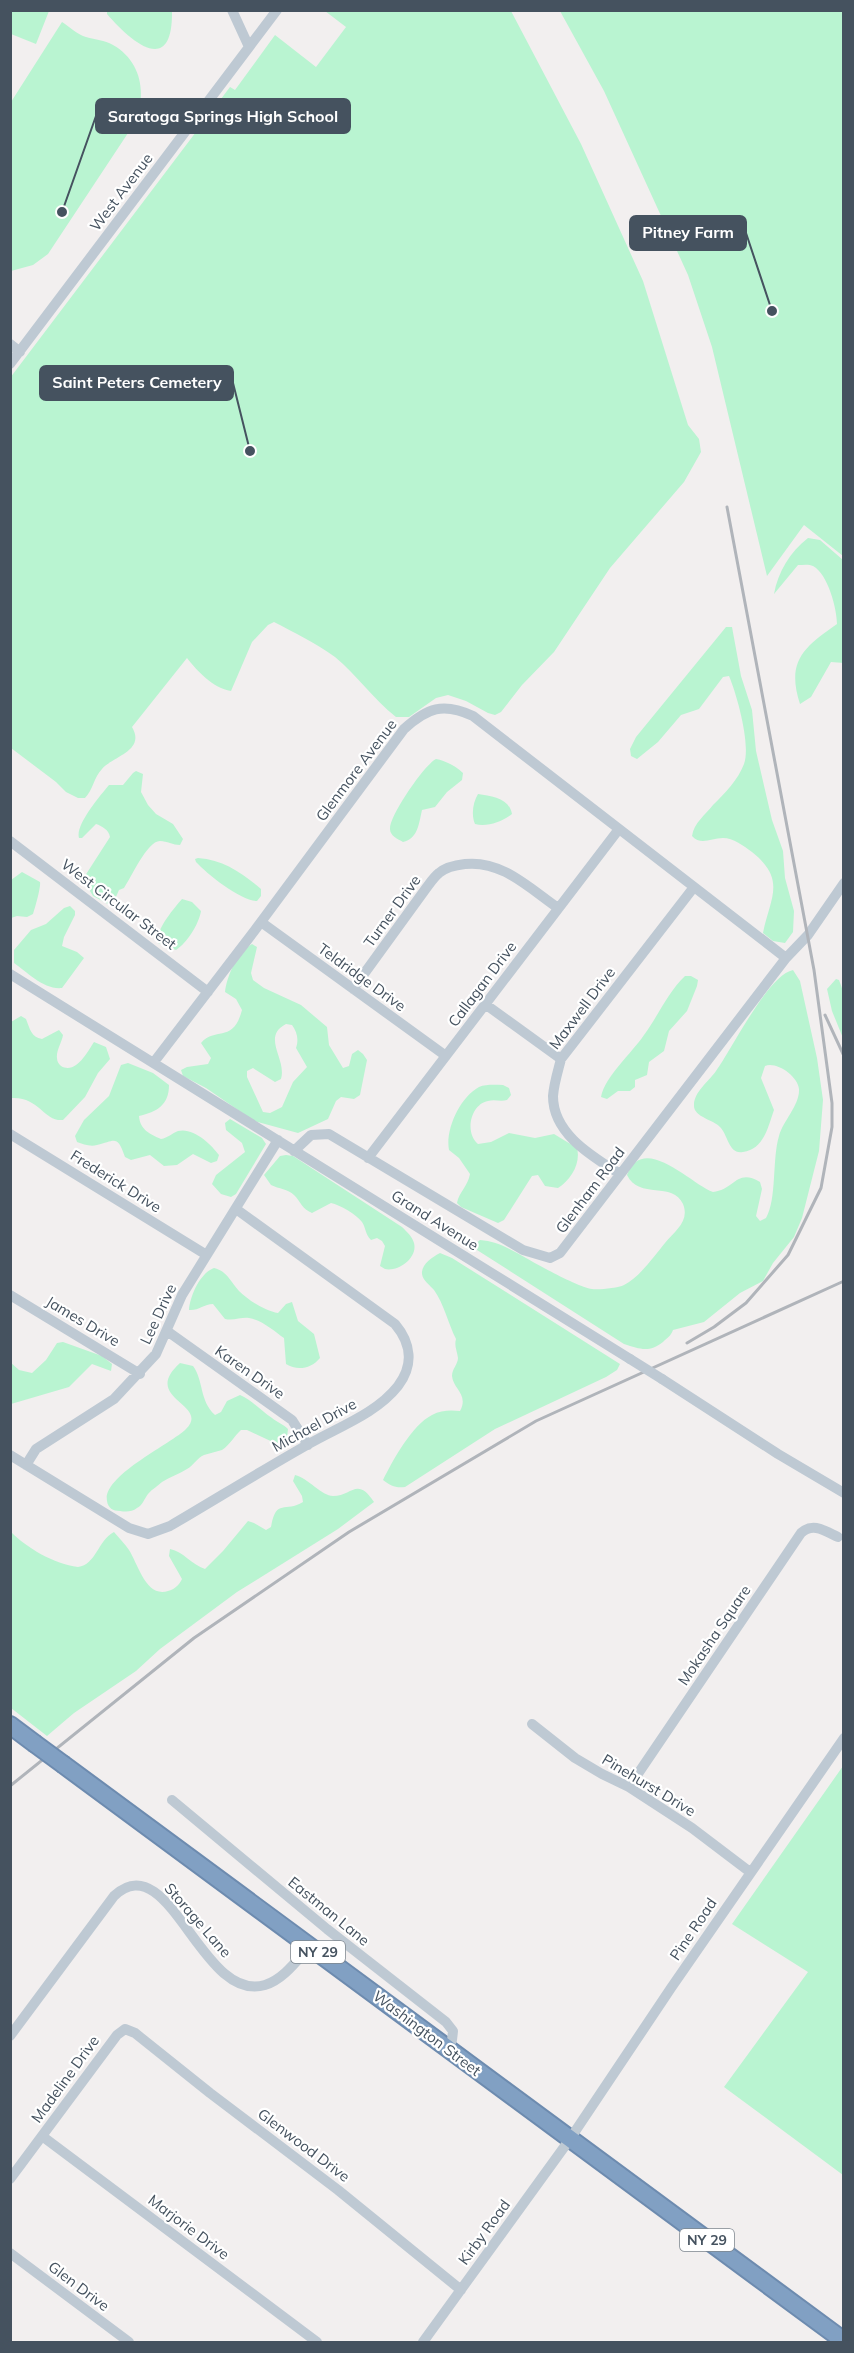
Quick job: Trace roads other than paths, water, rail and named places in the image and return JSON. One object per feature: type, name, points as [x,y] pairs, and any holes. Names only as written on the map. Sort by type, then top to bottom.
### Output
[{"type":"highway","name":"Washington Street","points":[[10,1725],[843,2341]]},
{"type":"street","points":[[232,10],[249,47]]},
{"type":"street","name":"West Avenue","points":[[10,364],[277,10]]},
{"type":"street","points":[[10,344],[20,352]]},
{"type":"street","name":"Glenmore Avenue","points":[[154,1062],[404,729],[421,714],[443,708],[459,710],[473,716],[786,958]]},
{"type":"street","name":"Callagan Drive","points":[[368,1158],[619,829]]},
{"type":"street","name":"West Circular Street","points":[[10,841],[208,992]]},
{"type":"street","name":"Turner Drive","points":[[354,989],[427,887],[440,872],[454,865],[480,862],[496,866],[558,908]]},
{"type":"street","name":"Glenham Road","points":[[294,1151],[311,1135],[329,1134],[523,1250],[550,1258],[560,1253],[786,958],[808,935],[843,883]]},
{"type":"street","name":"Maxwell Drive","points":[[620,1174],[584,1151],[558,1119],[553,1098],[561,1059],[694,887]]},
{"type":"street","name":"Teldridge Drive","points":[[261,922],[446,1056]]},
{"type":"street","name":"Grand Avenue","points":[[10,974],[630,1359],[778,1454],[843,1492]]},
{"type":"street","points":[[485,1004],[561,1059]]},
{"type":"street","name":"Frederick Drive","points":[[10,1134],[205,1254]]},
{"type":"street","name":"Lee Drive","points":[[26,1465],[36,1449],[114,1399],[140,1374],[156,1354],[182,1295],[205,1254],[236,1209],[278,1140]]},
{"type":"street","name":"Michael Drive","points":[[10,1455],[129,1528],[148,1534],[170,1526],[387,1399],[400,1384],[408,1367],[410,1350],[405,1335],[395,1324],[236,1209]]},
{"type":"street","name":"James Drive","points":[[10,1295],[140,1374]]},
{"type":"street","name":"Karen Drive","points":[[167,1331],[292,1420],[308,1445]]},
{"type":"street","name":"Mokasha Square","points":[[629,1787],[801,1533],[807,1528],[815,1527],[838,1537]]},
{"type":"street","name":"Pinehurst Drive","points":[[532,1724],[575,1758],[629,1787],[692,1828],[750,1872]]},
{"type":"street","name":"Pine Road","points":[[570,2139],[843,1738]]},
{"type":"street","name":"Eastman Lane","points":[[172,1800],[327,1929],[446,2022],[453,2031],[452,2040],[447,2048]]},
{"type":"street","name":"Storage Lane","points":[[10,2036],[114,1896],[122,1888],[132,1884],[144,1885],[162,1897],[209,1957],[228,1977],[239,1984],[253,1987],[267,1984],[284,1975],[310,1946]]},
{"type":"street","name":"Madeline Drive","points":[[10,2179],[78,2085],[117,2035],[125,2029]]},
{"type":"street","name":"Glenwood Drive","points":[[125,2029],[135,2033],[338,2190],[461,2290]]},
{"type":"street","name":"Marjorie Drive","points":[[42,2136],[317,2343]]},
{"type":"street","name":"Kirby Road","points":[[423,2343],[570,2139]]},
{"type":"street","name":"Glen Drive","points":[[10,2253],[129,2343]]},
{"type":"railway","points":[[687,1343],[714,1327],[746,1303],[788,1255],[821,1188],[832,1127],[832,1103],[814,970],[727,507]]},
{"type":"railway","points":[[825,1015],[844,1056]]},
{"type":"railway","points":[[10,1786],[194,1638],[349,1532],[536,1421],[844,1281]]},
{"type":"place","name":"Saratoga Springs High School","points":[[62,212]]},
{"type":"place","name":"Pitney Farm","points":[[772,311]]},
{"type":"place","name":"Saint Peters Cemetery","points":[[250,451]]}]
